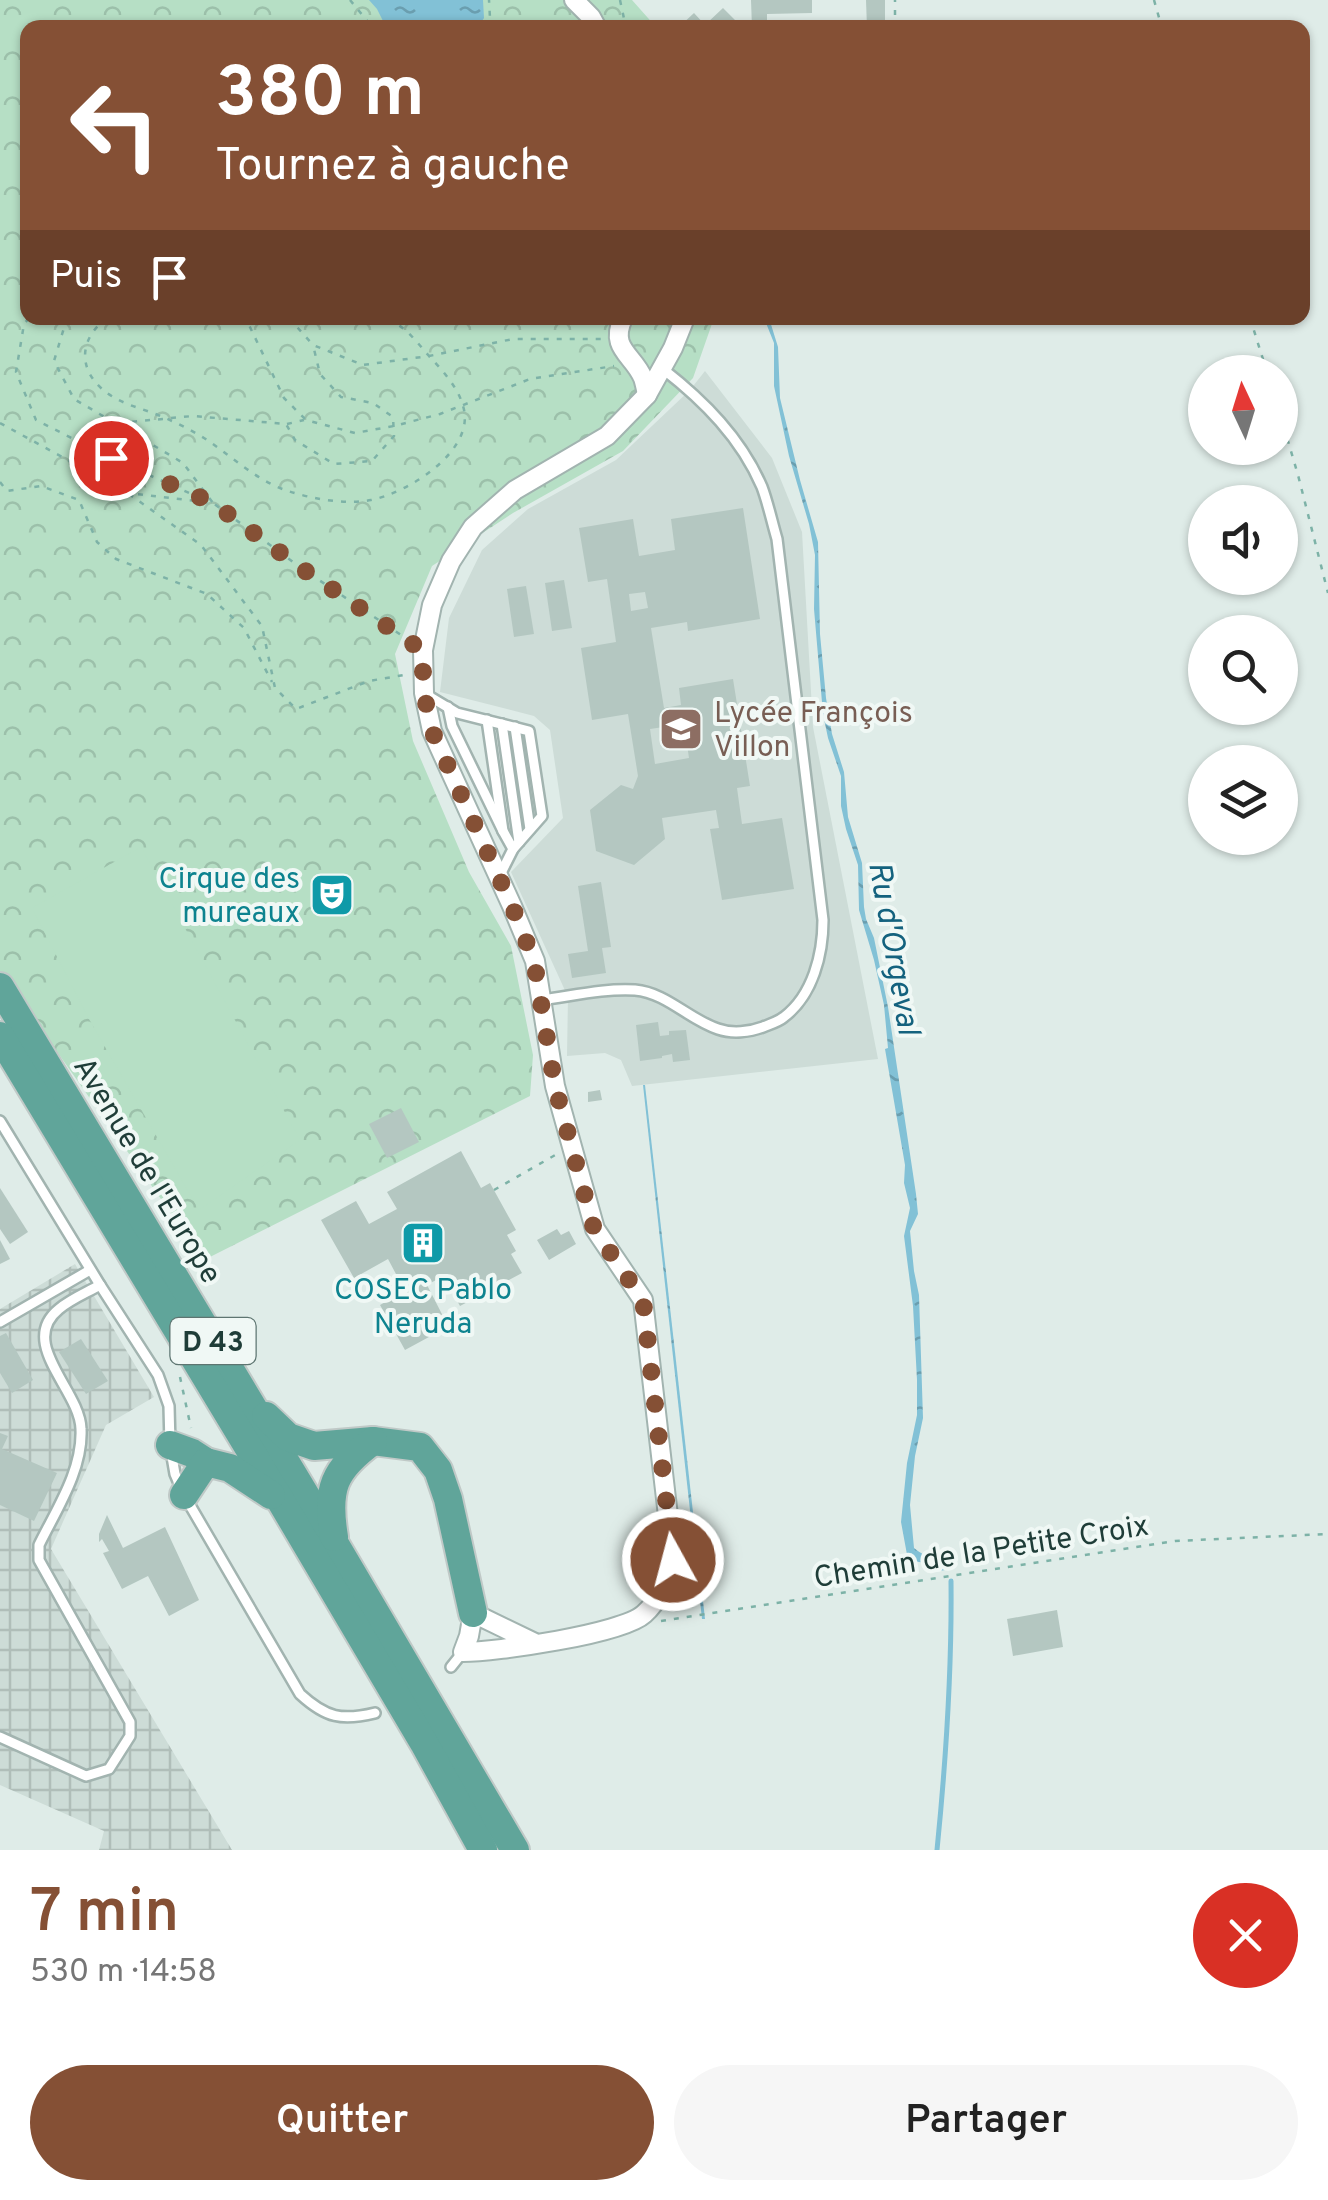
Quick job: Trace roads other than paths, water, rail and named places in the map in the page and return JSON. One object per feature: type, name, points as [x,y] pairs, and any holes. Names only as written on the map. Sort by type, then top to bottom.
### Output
[{"type":"main road","name":"Avenue de l'Europe","points":[[0,986],[336,1546],[401,1706]]},
{"type":"main road","name":"Avenue de l'Europe","points":[[0,1036],[401,1706]]},
{"type":"main road","points":[[252,1406],[288,1437],[314,1446],[373,1441],[420,1447],[438,1470],[448,1498],[473,1612]]},
{"type":"main road","points":[[336,1546],[329,1509],[332,1484],[350,1458],[373,1441]]},
{"type":"main road","points":[[184,1495],[189,1454],[230,1468],[282,1503]]},
{"type":"main road","name":"D 43","points":[[401,1706],[483,1850]]},
{"type":"main road","name":"D 43","points":[[401,1706],[515,1850]]},
{"type":"street","points":[[574,0],[591,20]]},
{"type":"street","points":[[620,325],[618,339],[643,377],[647,395]]},
{"type":"street","points":[[536,1644],[473,1612],[469,1636],[457,1660],[481,1652],[536,1644],[621,1628],[644,1614],[663,1589],[673,1560],[643,1300],[594,1229],[555,1086],[534,961],[432,731],[424,694],[422,650],[432,606],[450,561],[474,527],[515,490],[606,436],[647,395],[682,325]]},
{"type":"lane","points":[[542,1000],[636,990],[667,999],[720,1030],[755,1030],[782,1018],[801,1000],[811,983],[823,940],[824,920],[777,539],[762,488],[744,453],[716,416],[662,368]]},
{"type":"lane","points":[[424,694],[457,713],[515,727],[530,829],[499,876]]},
{"type":"lane","points":[[448,707],[452,726],[504,831],[516,846]]},
{"type":"lane","points":[[487,720],[504,831]]},
{"type":"lane","points":[[502,724],[516,846]]},
{"type":"lane","points":[[0,1122],[162,1385],[189,1454],[175,1474],[184,1495],[300,1694],[326,1714],[344,1718],[401,1706]]},
{"type":"lane","points":[[0,1322],[90,1270]]},
{"type":"lane","points":[[0,1738],[86,1776],[109,1770],[130,1736],[130,1722],[38,1553],[75,1470],[81,1440],[80,1415],[46,1353],[46,1328],[58,1310],[100,1286]]},
{"type":"water","points":[[369,0],[483,0],[484,18],[382,20]]},
{"type":"water","points":[[767,325],[771,325],[778,347],[780,398],[818,542],[826,698],[844,772],[848,817],[862,863],[864,907],[888,1007],[916,1194],[918,1214],[910,1231],[919,1295],[923,1418],[910,1505],[914,1548],[951,1567],[939,1571],[930,1564],[908,1560],[901,1522],[917,1415],[913,1306],[904,1236],[910,1208],[885,1049],[888,1048],[884,1005],[859,910],[858,865],[846,829],[841,776],[823,714],[814,609],[815,555],[774,386],[774,343]]},
{"type":"water","points":[[645,1085],[705,1619],[702,1619]]},
{"type":"waterway","name":"Ru d'Orgeval","points":[[937,1850],[948,1715],[951,1581]]},
{"type":"place","name":"Lycée François Villon","points":[[681,729]]},
{"type":"place","name":"Cirque des mureaux","points":[[332,895]]},
{"type":"place","name":"COSEC Pablo Neruda","points":[[423,1243]]}]
